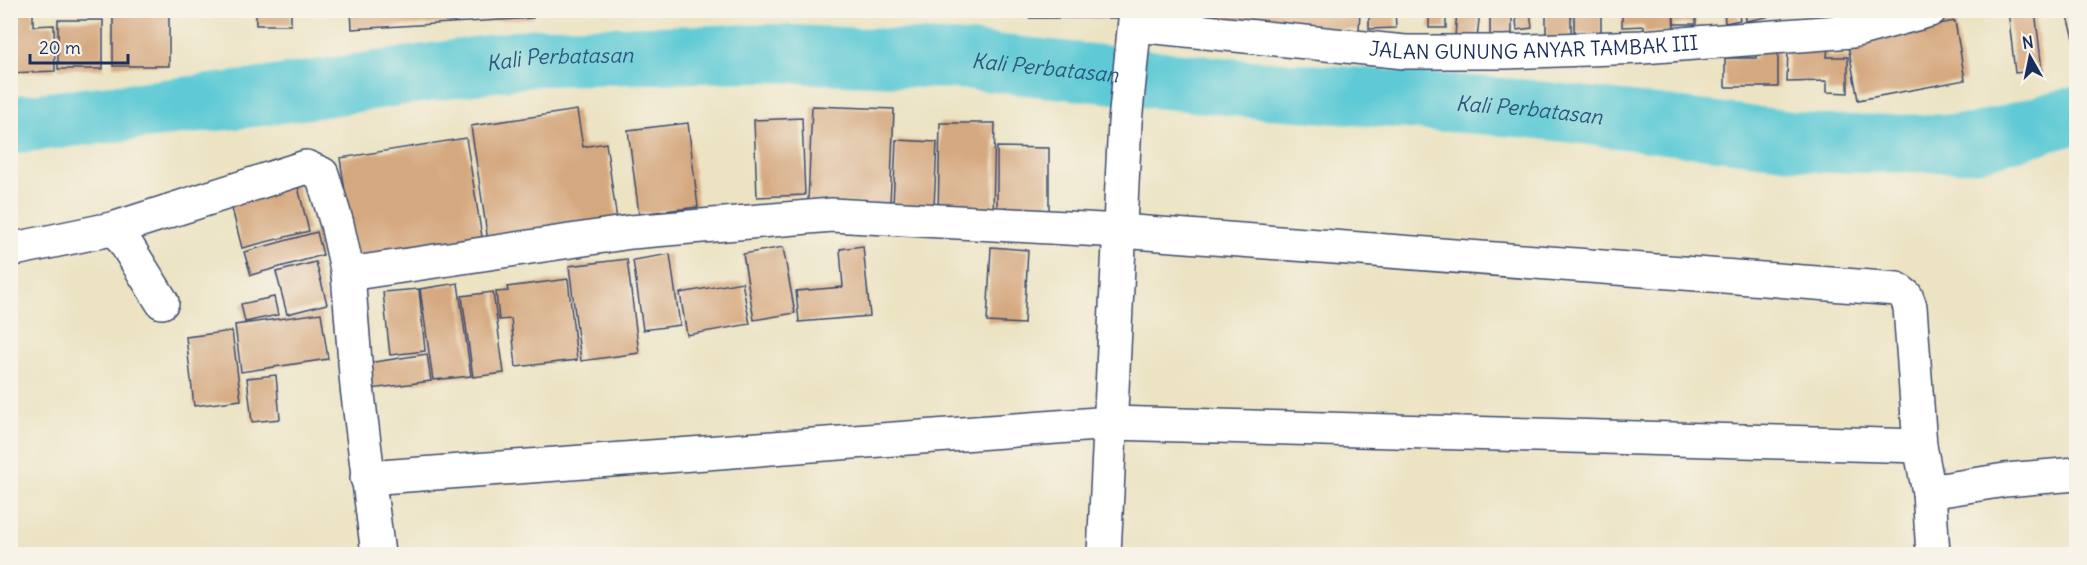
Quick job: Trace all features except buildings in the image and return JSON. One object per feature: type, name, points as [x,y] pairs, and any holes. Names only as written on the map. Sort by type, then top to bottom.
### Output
[{"type":"street","name":"JALAN GUNUNG ANYAR TAMBAK III","points":[[1135,26],[1416,52],[1505,52],[1642,47],[1930,10]]},
{"type":"street","points":[[1104,555],[1125,122],[1135,26]]},
{"type":"street","points":[[10,250],[116,228],[306,167],[322,174],[326,182],[348,274],[367,478],[378,555]]},
{"type":"street","points":[[348,274],[631,232],[832,215],[1120,231],[1897,289],[1906,296],[1910,307],[1920,446],[1942,491],[1934,555]]},
{"type":"street","points":[[116,228],[162,302]]},
{"type":"street","points":[[367,478],[1111,423],[1920,446]]},
{"type":"street","points":[[1942,491],[2005,480],[2076,474]]},
{"type":"waterway","name":"Kali Perbatasan","points":[[10,125],[254,98],[536,57],[766,53],[973,61],[1253,89],[1530,109],[1826,144],[1973,143],[2076,115]]}]
